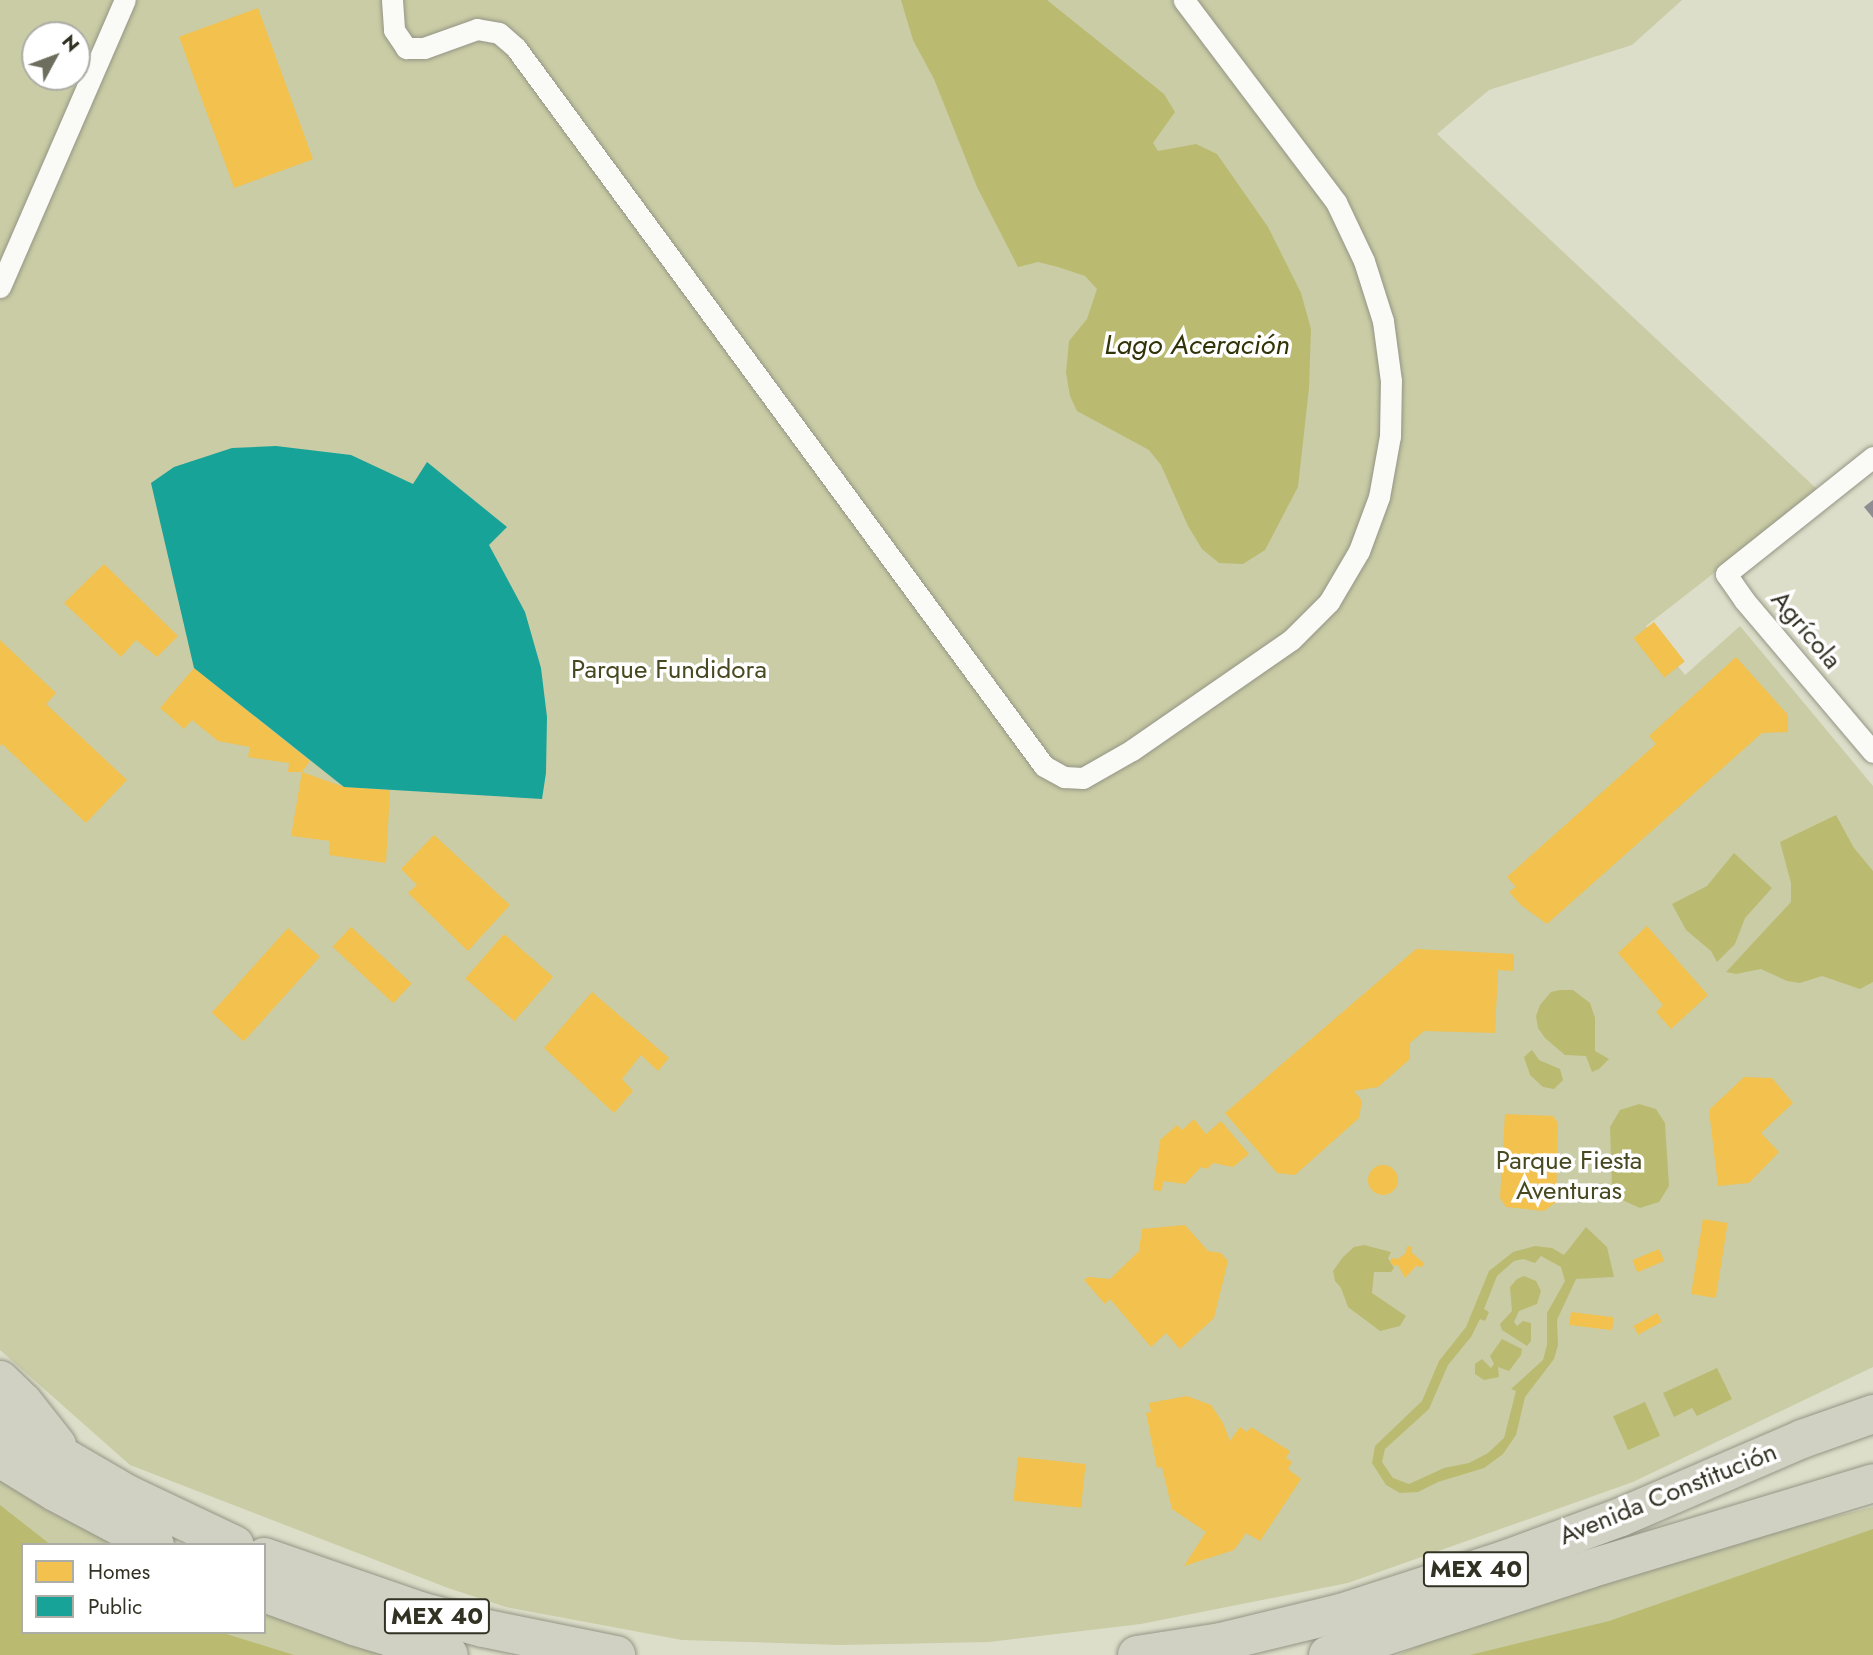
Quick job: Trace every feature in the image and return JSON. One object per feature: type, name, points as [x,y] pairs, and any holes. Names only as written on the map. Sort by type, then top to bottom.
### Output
[{"type":"highway","points":[[0,1380],[23,1402],[72,1463]]},
{"type":"highway","name":"Avenida Constitución","points":[[1137,1655],[1221,1642],[1341,1613],[1454,1577],[1621,1517],[1802,1439],[1873,1414]]},
{"type":"highway","points":[[0,1420],[72,1463],[231,1543]]},
{"type":"highway","points":[[1802,1439],[1873,1425]]},
{"type":"highway","points":[[0,1458],[55,1492],[151,1543]]},
{"type":"highway","name":"Avenida Constitución","points":[[1328,1655],[1678,1541],[1873,1483]]},
{"type":"highway","name":"MEX 40","points":[[266,1558],[420,1611],[482,1628],[616,1655]]},
{"type":"highway","name":"MEX 40","points":[[266,1594],[354,1626],[449,1655]]},
{"type":"street","points":[[0,287],[125,0]]},
{"type":"street","points":[[392,0],[394,30],[406,48],[424,48],[477,29],[499,33],[516,48],[1044,766],[1064,777],[1083,778],[1132,750],[1291,640],[1329,602],[1363,540],[1379,497],[1390,436],[1391,381],[1383,321],[1364,261],[1336,202],[1184,0]]},
{"type":"street","name":"Agrícola","points":[[1873,457],[1726,574],[1744,600],[1873,752]]},
{"type":"green space","name":"Parque Fundidora","points":[[0,0],[1682,0],[1632,45],[1489,90],[1437,134],[1819,491],[1646,626],[1685,675],[1740,626],[1873,786],[1873,1367],[1633,1482],[1348,1583],[1141,1624],[989,1642],[840,1645],[682,1640],[506,1607],[448,1588],[130,1465],[0,1350]]},
{"type":"green space","points":[[0,1475],[121,1543],[21,1543],[21,1634],[266,1634],[266,1607],[401,1655],[0,1655]]},
{"type":"green space","points":[[1873,1507],[1873,1655],[1398,1655],[1444,1634],[1715,1546]]},
{"type":"water","name":"Lago Aceración","points":[[901,0],[1047,0],[1164,94],[1175,112],[1153,143],[1158,151],[1196,144],[1217,154],[1268,227],[1301,293],[1311,329],[1309,388],[1298,487],[1265,550],[1243,564],[1219,563],[1202,549],[1188,526],[1161,465],[1149,450],[1077,411],[1070,396],[1066,373],[1069,341],[1087,319],[1097,289],[1085,276],[1058,267],[1038,262],[1018,267],[977,187],[934,79],[913,40]]},
{"type":"water","points":[[1836,815],[1854,848],[1873,871],[1873,982],[1860,989],[1822,976],[1800,983],[1787,981],[1761,969],[1736,974],[1726,972],[1791,902],[1791,883],[1780,842]]},
{"type":"water","points":[[1734,853],[1772,888],[1745,918],[1735,944],[1717,962],[1711,951],[1686,930],[1672,904],[1707,886]]},
{"type":"water","points":[[1573,990],[1590,1003],[1595,1018],[1595,1051],[1609,1059],[1599,1069],[1592,1072],[1586,1056],[1565,1055],[1545,1038],[1538,1028],[1536,1016],[1540,1005],[1551,992]]},
{"type":"water","points":[[1532,1050],[1539,1060],[1560,1069],[1563,1080],[1554,1089],[1543,1087],[1530,1075],[1524,1057]]},
{"type":"water","points":[[1639,1104],[1656,1109],[1665,1123],[1669,1186],[1659,1202],[1640,1208],[1622,1200],[1612,1186],[1610,1127],[1620,1110]]},
{"type":"water","points":[[1586,1227],[1607,1247],[1614,1277],[1576,1279],[1557,1320],[1558,1345],[1554,1359],[1525,1397],[1516,1435],[1503,1454],[1484,1468],[1438,1482],[1418,1492],[1400,1493],[1386,1485],[1372,1463],[1375,1446],[1422,1401],[1439,1361],[1466,1327],[1489,1271],[1513,1252],[1535,1246],[1552,1248],[1564,1255]],"holes":[[[1541,1256],[1561,1267],[1565,1281],[1547,1313],[1547,1345],[1543,1360],[1511,1389],[1516,1391],[1504,1438],[1488,1453],[1469,1463],[1444,1468],[1409,1484],[1393,1478],[1382,1462],[1385,1449],[1429,1409],[1448,1365],[1471,1337],[1480,1319],[1485,1321],[1489,1312],[1484,1309],[1497,1276],[1514,1261],[1523,1259],[1535,1263]]]},
{"type":"water","points":[[1364,1245],[1391,1252],[1388,1258],[1394,1268],[1391,1272],[1374,1272],[1372,1293],[1406,1316],[1400,1326],[1380,1331],[1348,1307],[1341,1288],[1335,1281],[1333,1271],[1343,1257],[1354,1247]]},
{"type":"water","points":[[1524,1276],[1536,1281],[1541,1291],[1537,1304],[1519,1311],[1514,1322],[1517,1326],[1523,1321],[1531,1323],[1531,1341],[1527,1346],[1502,1330],[1500,1324],[1512,1311],[1510,1287]]},
{"type":"water","points":[[1502,1339],[1522,1349],[1521,1355],[1509,1371],[1498,1367],[1499,1377],[1484,1380],[1475,1374],[1475,1364],[1482,1359],[1491,1368],[1494,1364],[1490,1356]]},
{"type":"water","points":[[1717,1368],[1732,1399],[1697,1416],[1692,1408],[1674,1417],[1663,1393]]},
{"type":"water","points":[[1645,1402],[1660,1436],[1628,1450],[1613,1416]]},
{"type":"water","points":[[0,1505],[48,1543],[21,1543],[21,1634],[226,1634],[294,1655],[0,1655]]},
{"type":"water","points":[[1873,1529],[1873,1655],[1470,1655],[1609,1621]]},
{"type":"building: Homes","points":[[258,8],[313,159],[234,188],[179,37]]},
{"type":"building: Homes","points":[[104,564],[178,636],[157,657],[136,640],[121,657],[64,603]]},
{"type":"building: Homes","points":[[1654,622],[1685,661],[1664,677],[1634,638]]},
{"type":"building: Homes","points":[[0,640],[56,693],[46,704],[127,780],[86,823],[2,744],[0,746]]},
{"type":"building: Homes","points":[[1736,657],[1788,715],[1788,732],[1762,733],[1547,924],[1521,905],[1509,892],[1516,887],[1507,877],[1656,744],[1649,736]]},
{"type":"building: Homes","points":[[194,668],[310,761],[302,772],[288,772],[289,763],[248,757],[250,747],[218,741],[192,720],[184,729],[160,708]]},
{"type":"building: Homes","points":[[302,772],[344,787],[390,790],[386,863],[329,855],[330,841],[291,836]]},
{"type":"building: Homes","points":[[434,835],[510,905],[468,951],[408,893],[417,885],[401,869]]},
{"type":"building: Homes","points":[[1647,926],[1708,995],[1671,1029],[1656,1012],[1663,1005],[1618,953]]},
{"type":"building: Homes","points":[[351,927],[412,984],[393,1003],[333,947]]},
{"type":"building: Homes","points":[[288,928],[320,957],[244,1041],[212,1013]]},
{"type":"building: Homes","points":[[504,934],[553,977],[514,1021],[465,979]]},
{"type":"building: Homes","points":[[1416,949],[1514,954],[1514,971],[1498,970],[1495,1033],[1424,1031],[1410,1043],[1410,1059],[1378,1087],[1354,1091],[1362,1101],[1359,1118],[1295,1175],[1277,1173],[1225,1113]]},
{"type":"building: Homes","points":[[592,992],[669,1058],[658,1071],[641,1055],[622,1079],[633,1091],[614,1113],[544,1048]]},
{"type":"building: Homes","points":[[1744,1077],[1772,1078],[1793,1103],[1761,1133],[1779,1152],[1749,1183],[1718,1186],[1709,1110]]},
{"type":"building: Homes","points":[[1505,1114],[1553,1116],[1558,1123],[1556,1202],[1544,1211],[1506,1207],[1500,1198]]},
{"type":"building: Homes","points":[[1194,1119],[1206,1134],[1221,1121],[1249,1154],[1233,1167],[1213,1163],[1207,1169],[1201,1167],[1185,1184],[1163,1181],[1162,1191],[1153,1190],[1160,1140],[1177,1125],[1182,1130]]},
{"type":"building: Homes","points":[[1383,1165],[1394,1169],[1398,1180],[1394,1191],[1383,1195],[1372,1191],[1368,1180],[1372,1169]]},
{"type":"building: Homes","points":[[1703,1219],[1728,1223],[1716,1298],[1691,1294]]},
{"type":"building: Homes","points":[[1185,1225],[1208,1251],[1221,1253],[1228,1261],[1214,1318],[1180,1349],[1166,1333],[1151,1347],[1110,1299],[1105,1304],[1084,1280],[1088,1277],[1110,1279],[1139,1251],[1142,1229]]},
{"type":"building: Homes","points":[[1407,1246],[1412,1247],[1412,1253],[1424,1263],[1422,1267],[1416,1266],[1405,1278],[1398,1265],[1394,1266],[1390,1262],[1392,1258],[1398,1259],[1406,1253]]},
{"type":"building: Homes","points":[[1659,1249],[1664,1261],[1637,1272],[1632,1260]]},
{"type":"building: Homes","points":[[1571,1312],[1614,1317],[1612,1330],[1569,1325]]},
{"type":"building: Homes","points":[[1657,1313],[1662,1322],[1638,1335],[1633,1326]]},
{"type":"building: Homes","points":[[1187,1396],[1211,1405],[1223,1423],[1230,1441],[1240,1427],[1247,1432],[1251,1427],[1290,1451],[1286,1458],[1292,1462],[1288,1469],[1301,1479],[1260,1541],[1246,1533],[1234,1550],[1184,1566],[1206,1532],[1172,1509],[1162,1467],[1157,1468],[1146,1413],[1151,1412],[1149,1403]]},
{"type":"building: Homes","points":[[1018,1457],[1086,1464],[1081,1508],[1013,1501]]},
{"type":"building: Public","points":[[276,446],[351,455],[413,484],[427,462],[507,527],[489,545],[525,612],[541,668],[547,717],[546,773],[542,799],[344,787],[194,668],[151,483],[174,467],[232,448]]},
{"type":"building: Industry","points":[[1873,500],[1873,518],[1864,507]]},
{"type":"park label","name":"Parque Fiesta Aventuras","points":[[1569,1176]]}]
